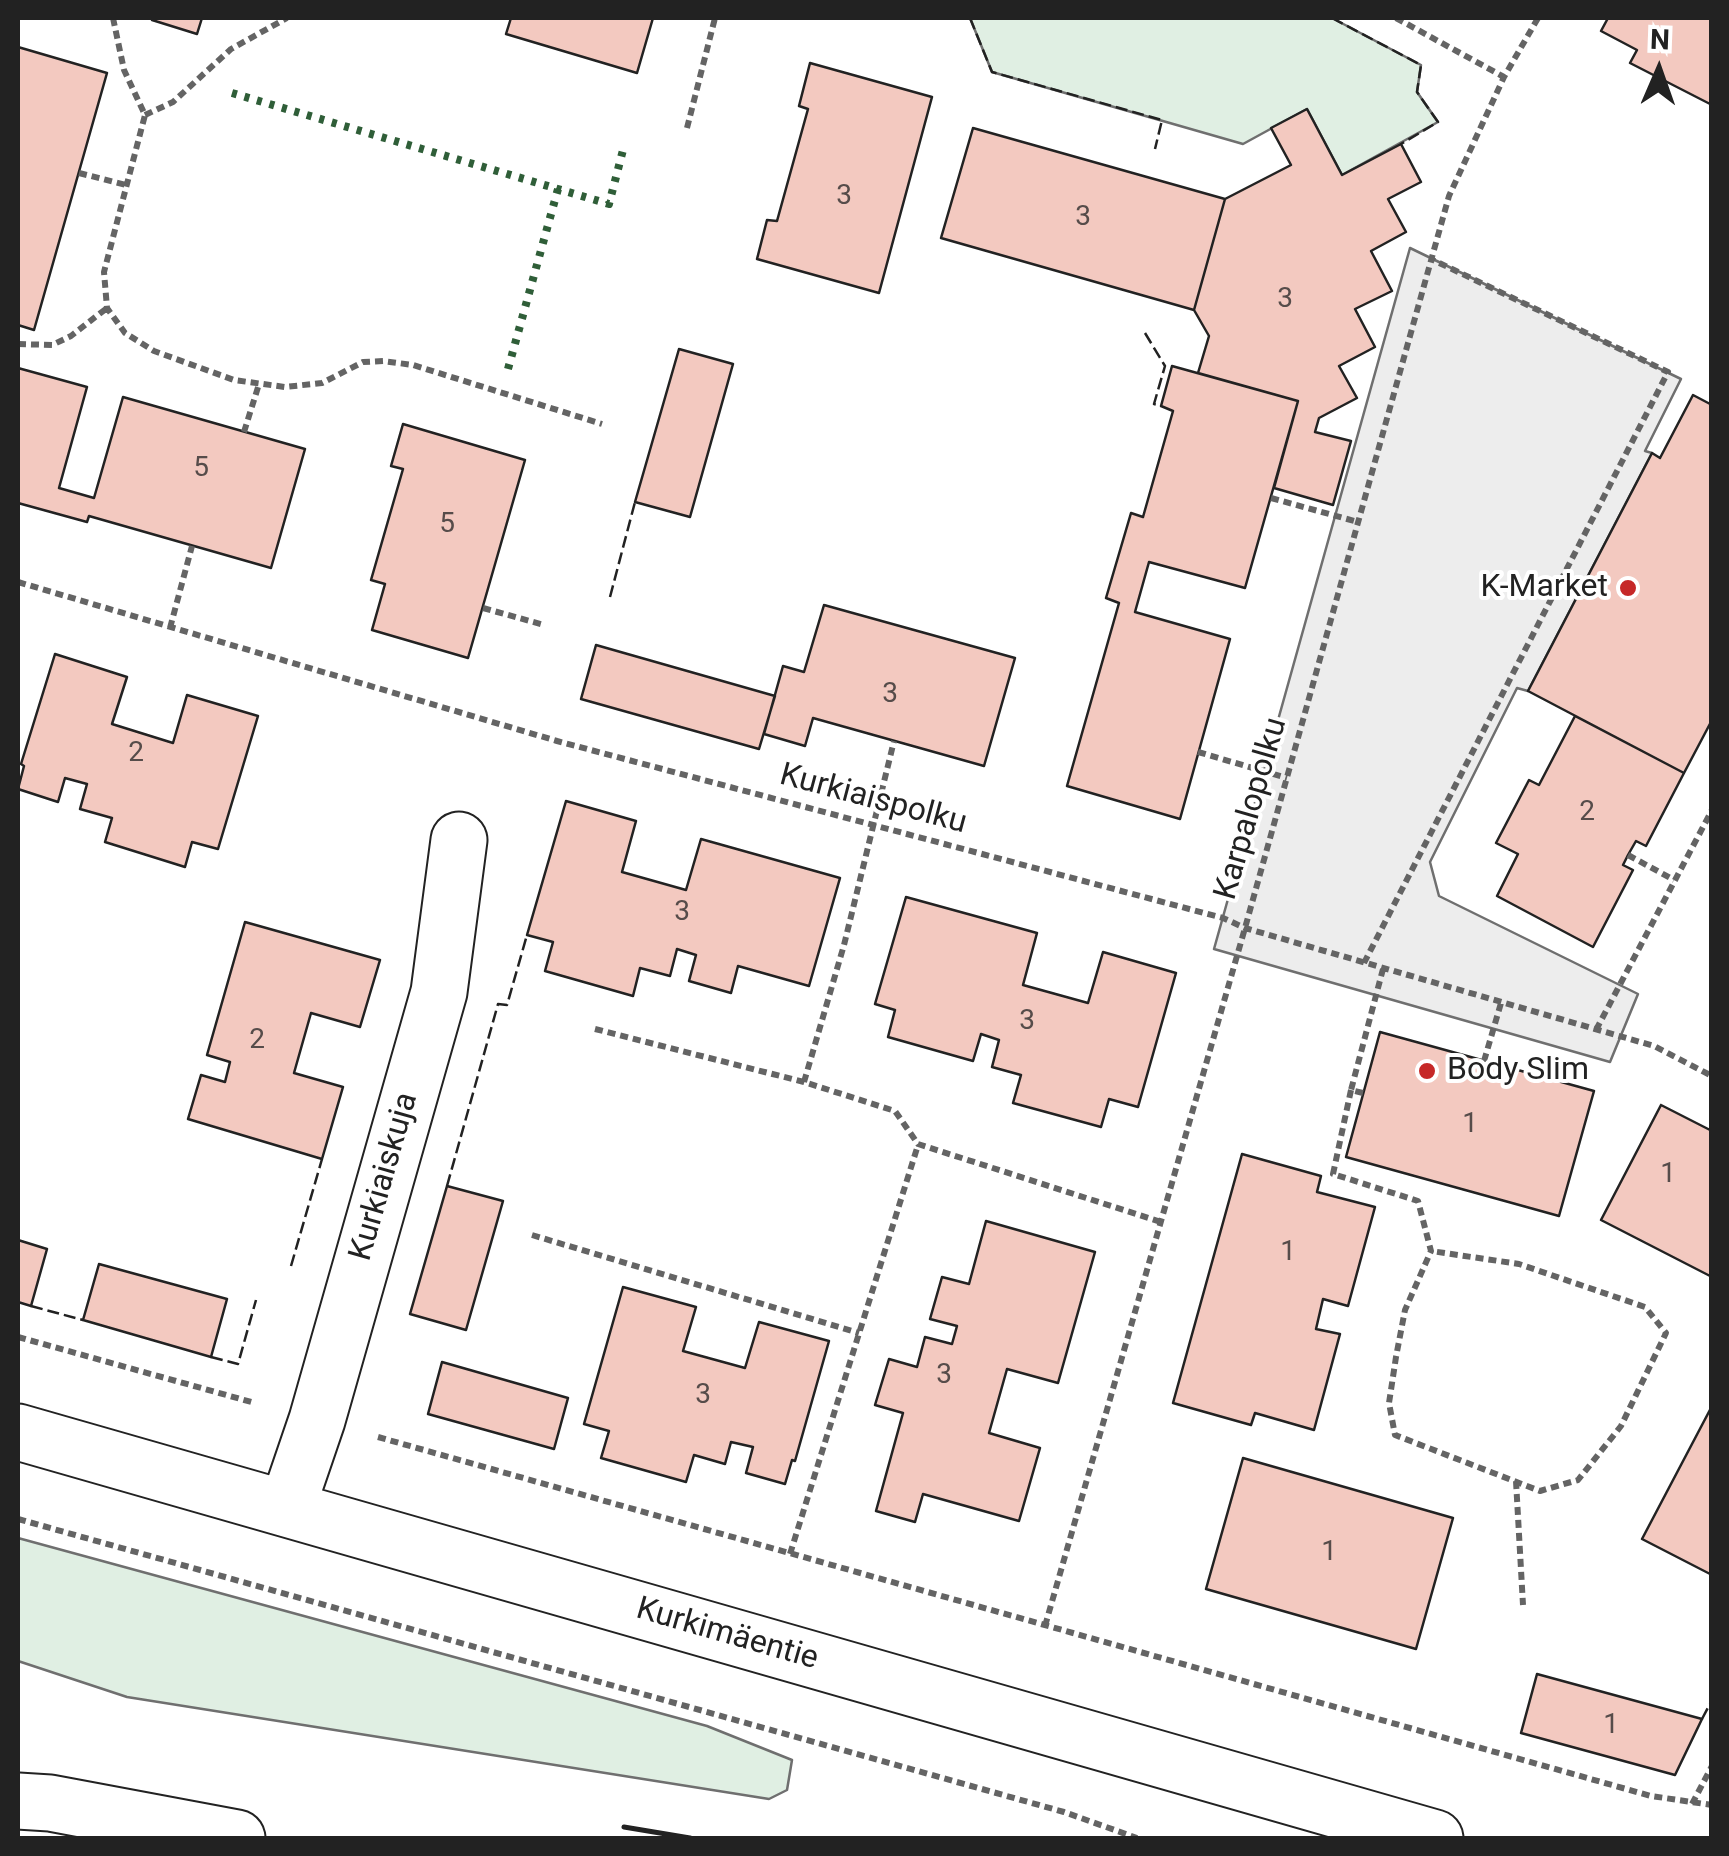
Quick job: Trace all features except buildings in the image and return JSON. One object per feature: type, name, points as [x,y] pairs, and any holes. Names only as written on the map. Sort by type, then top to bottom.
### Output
[{"type":"main road","name":"Kurkiaiskuja","points":[[286,1508],[317,1420],[439,992],[459,840]]},
{"type":"main road","name":"Kurkimäentie","points":[[18,1432],[1436,1838]]},
{"type":"main road","points":[[18,1801],[237,1838]]},
{"type":"path","points":[[112,18],[124,70],[145,115],[104,272],[107,308],[125,333],[154,352],[234,380],[285,387],[322,383],[363,362],[383,361],[412,366],[602,424]]},
{"type":"path","points":[[145,115],[173,102],[231,49],[287,18]]},
{"type":"path","points":[[687,128],[715,18]]},
{"type":"path","points":[[1396,18],[1504,77]]},
{"type":"path","name":"Karpalopolku","points":[[1045,1626],[1245,928],[1448,196],[1504,77],[1538,18]]},
{"type":"path","points":[[79,173],[126,185]]},
{"type":"path","points":[[1364,963],[1668,372],[1431,259]]},
{"type":"path","points":[[18,344],[52,346],[107,308]]},
{"type":"path","points":[[244,432],[259,384]]},
{"type":"path","points":[[1271,498],[1358,522]]},
{"type":"path","points":[[170,628],[192,546]]},
{"type":"path","name":"Kurkiaispolku","points":[[18,582],[558,741],[1223,918],[1383,969],[1654,1046],[1712,1076]]},
{"type":"path","points":[[483,608],[544,624]]},
{"type":"path","points":[[804,1082],[844,945],[894,740]]},
{"type":"path","points":[[1198,752],[1287,778]]},
{"type":"path","points":[[1596,1030],[1710,814]]},
{"type":"path","points":[[1628,855],[1674,880]]},
{"type":"path","points":[[1383,969],[1333,1174],[1418,1201],[1431,1251],[1405,1310],[1388,1403],[1396,1435],[1540,1491],[1578,1480],[1621,1426],[1666,1334],[1645,1307],[1519,1264],[1431,1251]]},
{"type":"path","points":[[1484,1062],[1502,1003]]},
{"type":"path","points":[[595,1029],[804,1082],[895,1111],[918,1144],[1161,1222]]},
{"type":"path","points":[[1351,1090],[1363,1093]]},
{"type":"path","points":[[790,1554],[918,1144]]},
{"type":"path","points":[[532,1234],[860,1332]]},
{"type":"path","points":[[18,1337],[264,1406]]},
{"type":"path","points":[[372,1435],[1652,1796],[1712,1805]]},
{"type":"path","points":[[1516,1482],[1523,1605]]},
{"type":"path","points":[[18,1519],[1064,1812],[1137,1838]]},
{"type":"path","points":[[1692,1804],[1712,1766]]},
{"type":"green space","points":[[970,18],[1332,18],[1421,65],[1417,92],[1438,122],[1342,175],[1307,109],[1243,144],[992,72]]},
{"type":"green space","points":[[18,1538],[707,1726],[792,1760],[787,1790],[769,1799],[127,1697],[18,1661]]},
{"type":"shaded area","points":[[1410,248],[1681,379],[1645,451],[1652,453],[1528,691],[1517,688],[1430,862],[1439,896],[1638,994],[1610,1062],[1214,949]]},
{"type":"hedge","points":[[232,93],[609,204],[623,150]]},
{"type":"hedge","points":[[508,369],[558,189]]},
{"type":"fence","points":[[970,18],[992,72],[1162,120],[1155,149]]},
{"type":"fence","points":[[1332,18],[1421,65],[1417,92],[1438,122],[1401,144]]},
{"type":"fence","points":[[1145,333],[1165,366],[1154,404],[1161,406]]},
{"type":"fence","points":[[610,597],[635,502]]},
{"type":"fence","points":[[447,1186],[498,1004],[507,1005],[527,935]]},
{"type":"fence","points":[[291,1266],[322,1159]]},
{"type":"fence","points":[[211,1357],[238,1364],[256,1300]]},
{"type":"fence","points":[[31,1306],[83,1320]]},
{"type":"fence","points":[[1702,1719],[1712,1700]]},
{"type":"wall","points":[[624,1827],[690,1838]]},
{"type":"place","name":"K-Market","points":[[1628,588]]},
{"type":"place","name":"Body Slim","points":[[1427,1071]]}]
